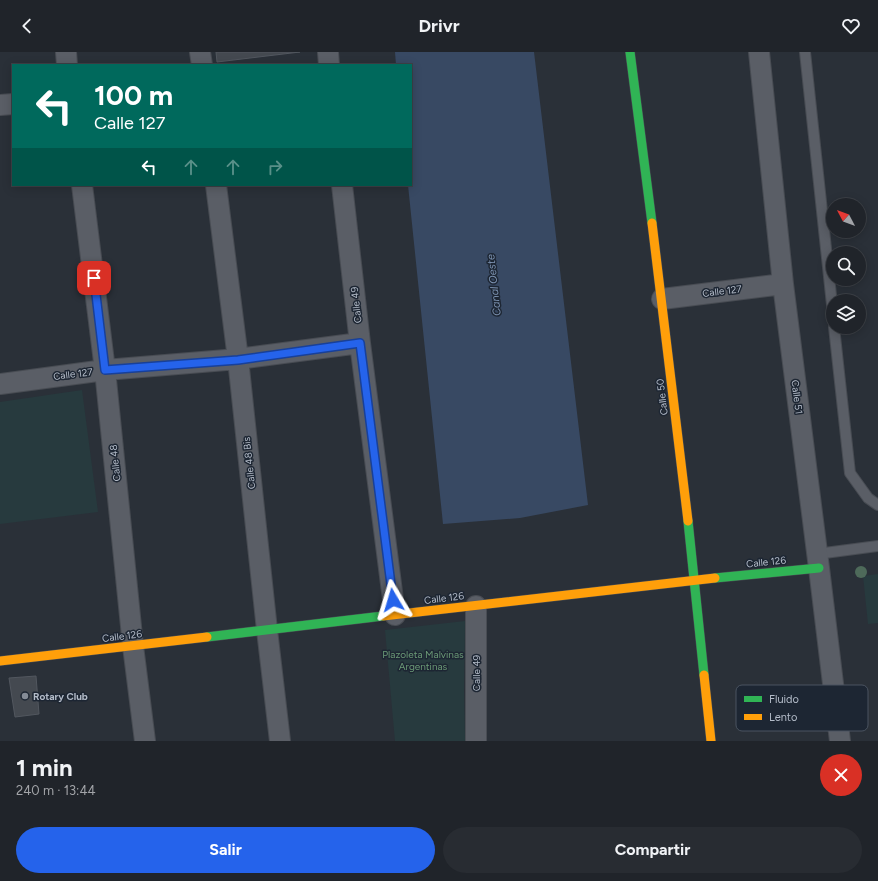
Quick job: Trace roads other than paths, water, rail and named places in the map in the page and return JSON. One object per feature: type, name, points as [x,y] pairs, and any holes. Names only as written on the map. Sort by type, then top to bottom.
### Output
[{"type":"street","points":[[66,52],[67,64]]},
{"type":"street","points":[[200,52],[202,64]]},
{"type":"street","points":[[328,52],[329,64]]},
{"type":"street","name":"Calle 50","points":[[630,52],[662,299],[695,580],[711,741]]},
{"type":"street","name":"Calle 51","points":[[759,52],[782,284],[833,685]]},
{"type":"street","points":[[0,105],[12,104]]},
{"type":"street","name":"Calle 48","points":[[82,186],[105,370],[133,646],[146,741]]},
{"type":"street","name":"Calle 48 Bis","points":[[216,186],[238,360],[280,741]]},
{"type":"street","name":"Calle 49","points":[[342,186],[360,343],[395,615]]},
{"type":"street","name":"Calle 127","points":[[662,299],[782,284]]},
{"type":"street","name":"Calle 127","points":[[0,384],[105,370],[238,360],[360,343]]},
{"type":"street","name":"Calle 126","points":[[0,661],[695,580],[818,561]]},
{"type":"street","name":"Calle 49","points":[[476,606],[476,741]]},
{"type":"street","name":"Calle 51","points":[[839,731],[840,741]]},
{"type":"lane","points":[[805,52],[831,294]]},
{"type":"lane","points":[[835,334],[850,473],[868,498],[878,504]]},
{"type":"lane","points":[[818,561],[878,546]]},
{"type":"water","name":"Canal Oeste","points":[[395,52],[534,52],[588,505],[520,518],[443,524],[408,186],[412,186],[412,64],[396,64]]},
{"type":"place","name":"Rotary Club","points":[[25,696]]},
{"type":"park label","name":"Plazoleta Malvinas Argentinas","points":[[423,660]]}]
